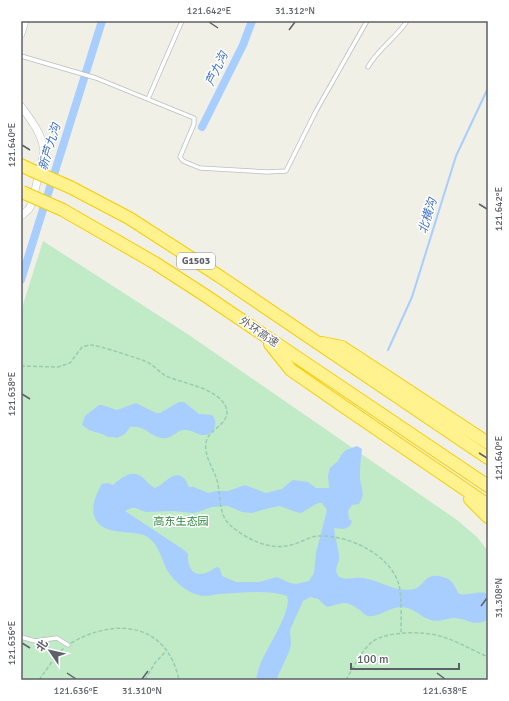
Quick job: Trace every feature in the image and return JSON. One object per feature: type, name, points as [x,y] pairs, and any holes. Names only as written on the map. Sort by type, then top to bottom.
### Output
[{"type":"highway","name":"G1503","points":[[26,168],[70,187],[129,218],[219,276],[488,458]]},
{"type":"highway","name":"外环高速","points":[[22,192],[63,210],[155,263],[488,486]]},
{"type":"highway","points":[[262,334],[291,370],[488,505]]},
{"type":"highway","points":[[318,343],[342,347],[488,443]]},
{"type":"highway","points":[[467,490],[471,500],[488,517]]},
{"type":"street","points":[[21,34],[25,21]]},
{"type":"street","points":[[21,106],[44,143],[44,152],[32,203],[29,209],[21,216]]},
{"type":"lane","points":[[148,99],[182,21]]},
{"type":"lane","points":[[21,56],[96,78],[194,118],[194,124],[180,157],[183,161],[200,168],[267,172],[286,171],[316,111],[368,21]]},
{"type":"lane","points":[[368,67],[373,57],[403,28],[407,21]]},
{"type":"lane","points":[[21,637],[35,641],[58,638],[68,645]]},
{"type":"path","points":[[21,366],[58,367],[70,363],[82,347],[92,345],[146,361],[165,375],[200,387],[215,395],[225,405],[227,414],[224,423],[209,435],[206,442],[206,453],[210,468],[216,479],[222,514],[229,524],[246,537],[262,544],[278,547],[291,545],[310,537],[320,536],[346,540],[367,548],[386,562],[397,578],[400,587],[401,634]]},
{"type":"path","points":[[39,680],[56,656],[68,645],[96,631],[110,628],[128,628],[149,635],[158,641],[167,650],[175,665],[179,680]]},
{"type":"path","points":[[346,680],[364,651],[373,641],[381,637],[401,634],[435,634],[488,657]]},
{"type":"path","points":[[145,680],[155,663],[167,650]]},
{"type":"green space","name":"高东生态园","points":[[43,241],[189,335],[457,520],[477,537],[488,551],[488,680],[21,680],[21,311]]},
{"type":"water","points":[[179,402],[184,402],[199,414],[212,415],[215,422],[213,431],[204,435],[189,430],[183,430],[170,437],[161,438],[139,427],[130,427],[125,434],[117,438],[108,437],[89,430],[82,425],[85,416],[99,405],[117,410],[136,403],[156,413],[160,413]]},
{"type":"water","points":[[357,446],[362,449],[360,478],[363,492],[359,504],[352,505],[348,511],[349,519],[352,521],[350,526],[344,529],[334,528],[339,556],[336,570],[338,576],[344,579],[369,579],[391,587],[406,590],[418,587],[429,577],[439,576],[446,578],[452,582],[459,594],[488,594],[488,620],[478,623],[455,618],[435,621],[414,610],[401,607],[368,616],[350,604],[343,603],[327,607],[318,599],[310,597],[303,601],[290,630],[291,644],[289,652],[276,680],[256,680],[260,665],[286,611],[288,602],[287,596],[262,592],[245,592],[200,596],[189,591],[176,582],[167,570],[153,541],[144,535],[107,529],[100,525],[94,515],[94,502],[102,484],[108,483],[113,485],[123,477],[131,474],[142,477],[155,488],[169,478],[179,475],[185,479],[189,487],[194,487],[208,493],[228,491],[245,485],[266,493],[282,489],[293,480],[308,482],[316,488],[329,488],[328,476],[330,468],[338,461],[346,450]],"holes":[[[318,503],[322,503],[327,510],[316,553],[314,573],[309,581],[296,584],[277,577],[259,582],[236,582],[222,576],[218,567],[209,572],[197,574],[191,570],[188,562],[188,554],[184,550],[125,511],[135,508],[146,512],[173,511],[193,513],[212,507],[228,506],[242,512],[252,513],[280,506],[301,513]]]},
{"type":"waterway","name":"新芦九沟","points":[[21,280],[102,21]]},
{"type":"waterway","name":"芦九沟","points":[[202,127],[243,45],[252,21]]},
{"type":"waterway","name":"北横沟","points":[[388,350],[412,297],[456,156],[488,88]]}]
